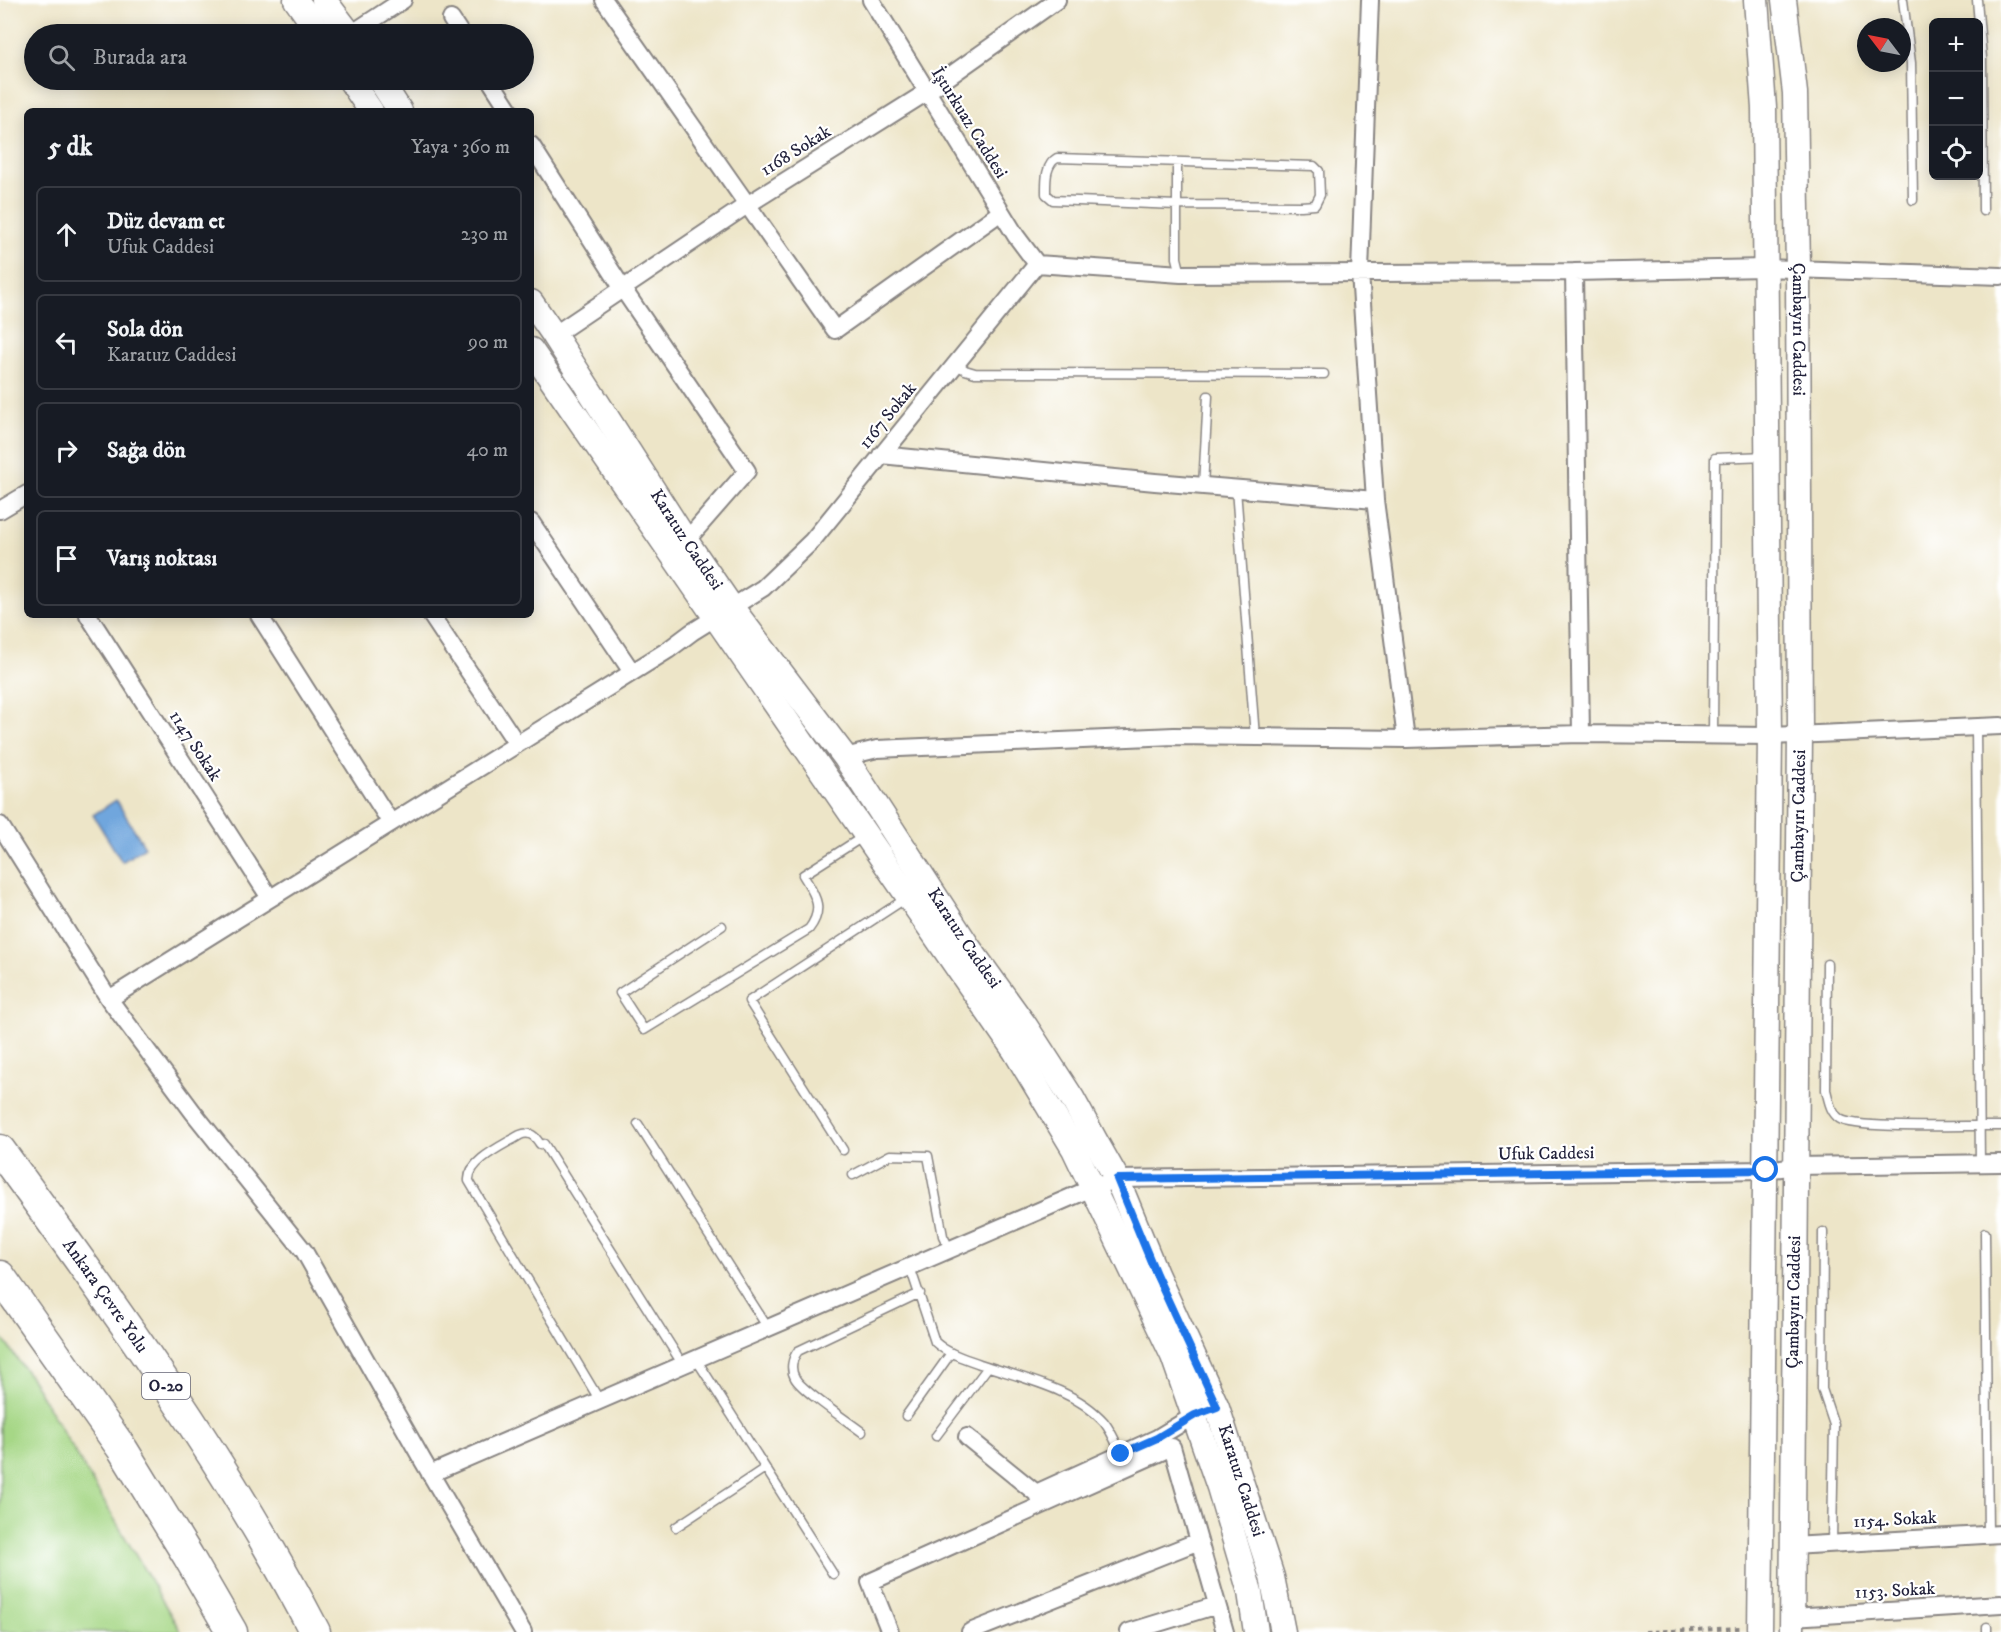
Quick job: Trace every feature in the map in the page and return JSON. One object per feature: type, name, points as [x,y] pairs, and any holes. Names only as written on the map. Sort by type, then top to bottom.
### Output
[{"type":"highway","name":"Ankara Çevre Yolu","points":[[0,1150],[111,1304],[185,1413],[251,1518],[315,1632]]},
{"type":"highway","points":[[0,1276],[123,1450],[232,1632]]},
{"type":"main road","points":[[296,0],[313,24]]},
{"type":"main road","points":[[324,0],[342,24]]},
{"type":"main road","name":"Çambayırı Caddesi","points":[[1756,0],[1764,108],[1770,736],[1760,1630]]},
{"type":"main road","name":"Çambayırı Caddesi","points":[[1784,0],[1795,93],[1798,268],[1800,734],[1792,1624]]},
{"type":"main road","points":[[357,90],[369,108]]},
{"type":"main road","points":[[386,90],[398,108]]},
{"type":"main road","name":"Karatuz Caddesi","points":[[534,309],[554,334],[686,541],[724,612]]},
{"type":"main road","name":"Karatuz Caddesi","points":[[534,354],[724,612],[845,757],[969,948],[1026,1027],[1071,1098],[1117,1179],[1156,1274],[1206,1411],[1272,1577],[1283,1632]]},
{"type":"main road","points":[[724,612],[866,835],[1015,1051],[1074,1149],[1173,1356],[1206,1411],[1219,1487],[1250,1592],[1256,1632]]},
{"type":"street","points":[[366,24],[403,0]]},
{"type":"street","points":[[604,0],[835,330],[1001,212]]},
{"type":"street","name":"İşturkuaz Caddesi","points":[[871,0],[1016,236],[1037,264]]},
{"type":"street","name":"1168 Sokak","points":[[554,334],[747,205],[927,92],[1057,0]]},
{"type":"street","points":[[1370,0],[1360,272],[1375,500],[1406,739]]},
{"type":"street","points":[[451,19],[454,24]]},
{"type":"street","points":[[496,90],[508,108]]},
{"type":"street","points":[[534,150],[623,289],[747,471],[686,541]]},
{"type":"street","points":[[1037,264],[1182,274],[1574,272],[1798,268],[2001,276]]},
{"type":"street","name":"1167 Sokak","points":[[109,999],[763,588],[812,541],[1037,264]]},
{"type":"street","points":[[1574,272],[1581,734]]},
{"type":"street","points":[[881,455],[1375,500]]},
{"type":"street","points":[[0,510],[24,496]]},
{"type":"street","points":[[534,526],[632,672]]},
{"type":"street","name":"1147 Sokak","points":[[90,618],[270,898]]},
{"type":"street","points":[[261,618],[391,823]]},
{"type":"street","points":[[433,618],[517,744]]},
{"type":"street","points":[[845,757],[877,749],[1174,736],[1406,739],[1581,734],[1770,736],[2001,726]]},
{"type":"street","points":[[0,825],[109,999],[193,1112],[304,1251],[430,1474],[523,1632]]},
{"type":"street","name":"Ufuk Caddesi","points":[[430,1474],[1117,1179],[1766,1170],[1796,1166],[2001,1163]]},
{"type":"street","points":[[967,1437],[1036,1493],[1157,1438],[1206,1411]]},
{"type":"street","points":[[890,1632],[870,1582],[1172,1447],[1225,1632]]},
{"type":"street","name":"1154. Sokak","points":[[1792,1546],[1995,1534]]},
{"type":"street","points":[[970,1632],[1199,1541]]},
{"type":"street","name":"1153. Sokak","points":[[1792,1624],[2001,1604]]},
{"type":"street","points":[[1129,1632],[1217,1605]]},
{"type":"lane","points":[[1903,0],[1911,63],[1913,200]]},
{"type":"lane","points":[[1977,0],[1982,58],[1983,211]]},
{"type":"lane","points":[[1057,158],[1177,162],[1314,166],[1319,171],[1320,195],[1314,205],[1308,206],[1177,205],[1053,200],[1046,194],[1048,169],[1051,161],[1057,158]]},
{"type":"lane","points":[[1177,162],[1177,258],[1182,274]]},
{"type":"lane","points":[[956,363],[965,370],[975,373],[1324,374]]},
{"type":"lane","points":[[1203,486],[1208,396]]},
{"type":"lane","points":[[1713,735],[1715,458],[1767,456]]},
{"type":"lane","points":[[1236,489],[1255,737]]},
{"type":"lane","points":[[1976,727],[1980,1164]]},
{"type":"lane","points":[[722,926],[620,993],[644,1030],[809,929],[816,918],[818,903],[803,875],[866,835]]},
{"type":"lane","points":[[843,1150],[749,1001],[908,897]]},
{"type":"lane","points":[[1827,964],[1826,1090],[1830,1108],[1840,1119],[1856,1123],[2001,1126]]},
{"type":"lane","points":[[638,1124],[768,1328]]},
{"type":"lane","points":[[600,1401],[468,1181],[474,1164],[520,1135],[532,1135],[542,1144],[765,1468],[832,1574]]},
{"type":"lane","points":[[853,1175],[890,1155],[928,1156],[944,1236],[950,1250]]},
{"type":"lane","points":[[1823,1232],[1822,1389],[1834,1425],[1832,1543]]},
{"type":"lane","points":[[1985,1233],[1995,1534]]},
{"type":"lane","points":[[910,1267],[935,1342],[951,1353],[1043,1384],[1088,1407],[1108,1428],[1121,1454]]},
{"type":"lane","points":[[862,1432],[797,1382],[792,1368],[794,1356],[798,1351],[920,1293]]},
{"type":"lane","points":[[906,1416],[951,1353]]},
{"type":"lane","points":[[936,1436],[988,1366]]},
{"type":"lane","points":[[676,1527],[765,1468]]},
{"type":"path","points":[[1645,1632],[1760,1630]]},
{"type":"green space","points":[[0,1335],[33,1381],[181,1632],[0,1632]]},
{"type":"water","points":[[116,800],[145,847],[122,862],[93,815]]},
{"type":"route","points":[[1121,1454],[1157,1438],[1195,1415],[1217,1407],[1156,1274],[1117,1179],[1766,1170]]}]
